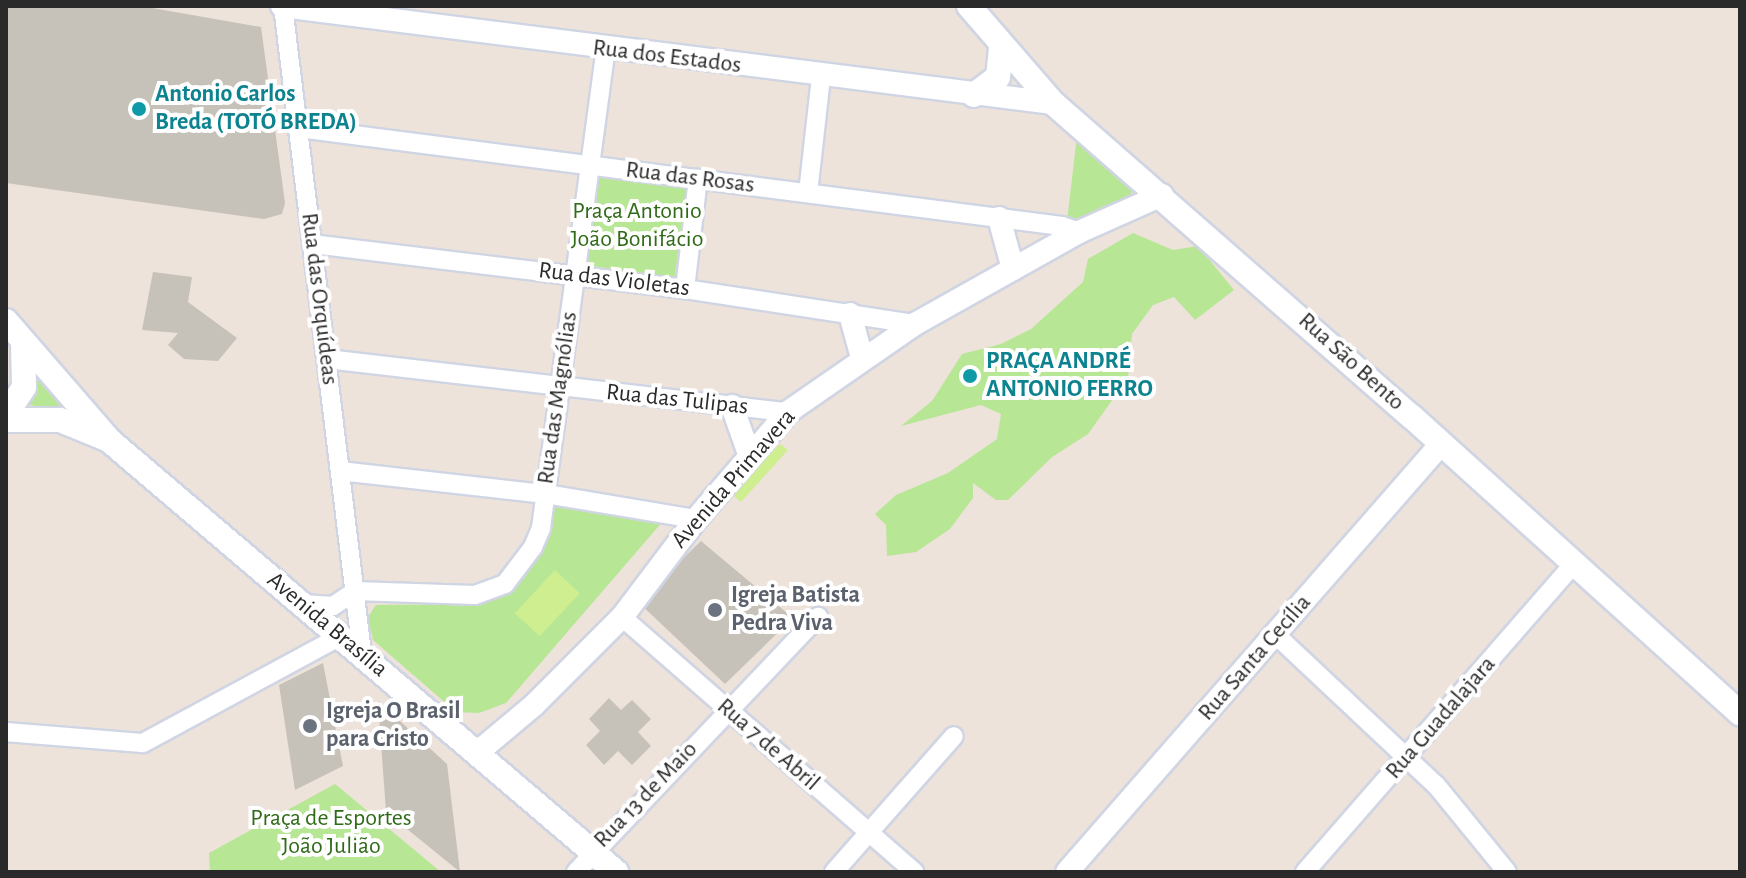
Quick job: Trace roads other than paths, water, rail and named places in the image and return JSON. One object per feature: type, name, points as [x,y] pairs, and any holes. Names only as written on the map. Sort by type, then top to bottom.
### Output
[{"type":"main road","name":"Rua São Bento","points":[[969,6],[1001,47],[1053,103],[1162,195],[1740,713]]},
{"type":"main road","points":[[974,95],[998,77],[1001,47]]},
{"type":"main road","name":"Avenida Brasília","points":[[6,321],[110,441],[616,872]]},
{"type":"main road","points":[[6,417],[24,387],[22,340]]},
{"type":"main road","name":"Avenida Brasília","points":[[6,417],[60,420],[110,441]]},
{"type":"street","name":"Rua dos Estados","points":[[282,6],[606,50],[1053,103]]},
{"type":"street","name":"Rua das Orquídeas","points":[[282,6],[362,653]]},
{"type":"street","name":"Rua das Magnólias","points":[[355,591],[459,597],[505,584],[519,571],[541,528],[606,50]]},
{"type":"street","points":[[808,193],[821,77]]},
{"type":"street","name":"Rua das Rosas","points":[[299,128],[999,218],[1079,232]]},
{"type":"street","points":[[685,289],[698,179]]},
{"type":"street","name":"Avenida Primavera","points":[[478,752],[534,705],[622,617],[696,519],[788,412],[915,324],[1079,232],[1162,195]]},
{"type":"street","points":[[999,218],[1013,269]]},
{"type":"street","name":"Rua das Violetas","points":[[312,244],[685,289],[915,324]]},
{"type":"street","points":[[850,314],[862,358]]},
{"type":"street","name":"Rua das Tulipas","points":[[327,359],[560,389],[788,412]]},
{"type":"street","points":[[732,406],[749,454]]},
{"type":"street","name":"Rua Santa Cecília","points":[[1067,872],[1441,444]]},
{"type":"street","points":[[340,471],[546,494],[696,519]]},
{"type":"street","name":"Rua Guadalajara","points":[[1305,872],[1575,562]]},
{"type":"street","points":[[303,604],[333,606],[355,591]]},
{"type":"street","name":"Rua 7 de Abril","points":[[622,617],[914,872]]},
{"type":"street","name":"Rua 13 de Maio","points":[[576,872],[593,850],[818,617]]},
{"type":"street","points":[[1276,635],[1408,757],[1507,872]]},
{"type":"street","points":[[6,732],[143,743],[341,636]]},
{"type":"street","points":[[834,872],[954,736]]},
{"type":"place","name":"Antonio Carlos Breda (TOTÓ BREDA)","points":[[139,109]]},
{"type":"place","name":"PRAÇA ANDRÉ ANTONIO FERRO","points":[[970,376]]},
{"type":"place","name":"Igreja Batista Pedra Viva","points":[[715,610]]},
{"type":"place","name":"Igreja O Brasil para Cristo","points":[[310,726]]},
{"type":"park label","name":"Praça Antonio João Bonifácio","points":[[637,226]]},
{"type":"park label","name":"Praça de Esportes João Julião","points":[[331,833]]}]
